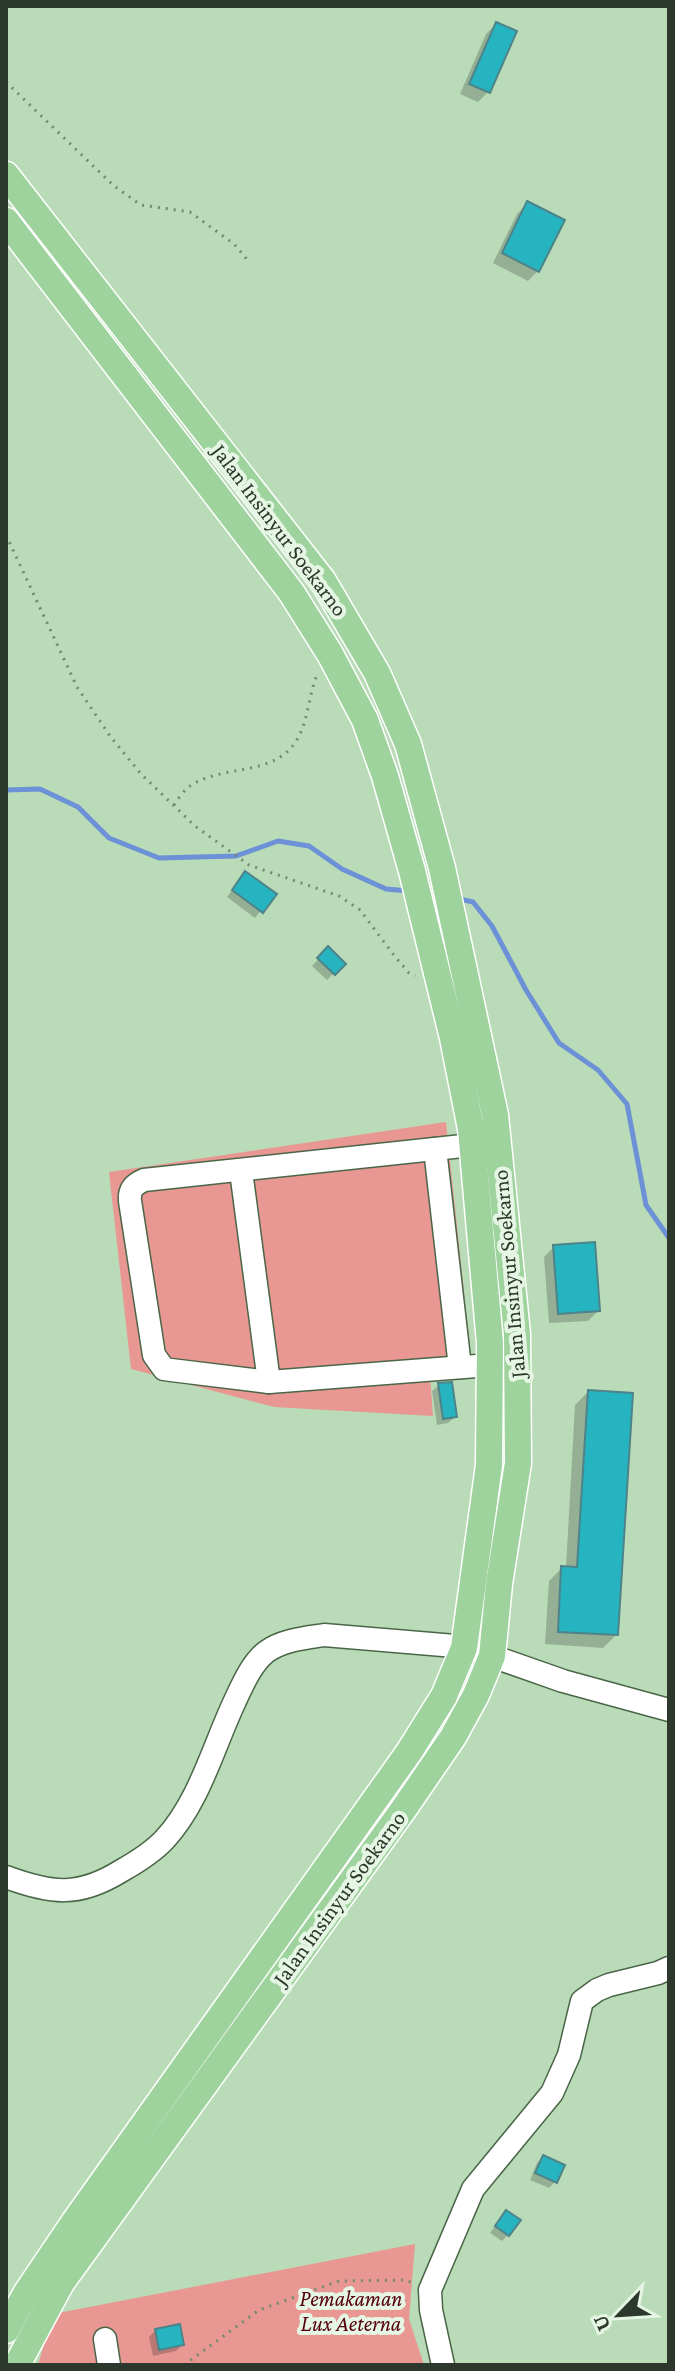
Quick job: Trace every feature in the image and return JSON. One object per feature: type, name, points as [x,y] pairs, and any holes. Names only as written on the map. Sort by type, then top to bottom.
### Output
[{"type":"main road","name":"Jalan Insinyur Soekarno","points":[[6,175],[323,581],[377,673],[408,744],[442,868],[495,1115],[517,1334],[518,1463],[499,1584],[492,1656],[470,1707],[453,1737],[61,2283],[17,2365]]},
{"type":"main road","name":"Jalan Insinyur Soekarno","points":[[6,221],[291,592],[330,654],[365,720],[385,776],[412,871],[453,1038],[472,1145],[490,1365],[489,1465],[464,1648],[444,1696],[409,1752],[75,2221],[27,2292],[6,2330]]},
{"type":"main road","points":[[425,929],[454,920]]},
{"type":"street","points":[[472,1145],[144,1180],[133,1187],[130,1201],[154,1355],[164,1369],[269,1382],[490,1365]]},
{"type":"street","points":[[435,1149],[460,1367]]},
{"type":"street","points":[[241,1171],[269,1382]]},
{"type":"street","points":[[6,1877],[50,1890],[89,1888],[153,1850],[166,1838],[187,1808],[243,1684],[257,1662],[274,1648],[302,1638],[324,1635],[464,1648],[563,1681],[669,1710]]},
{"type":"street","points":[[443,2365],[433,2322],[430,2290],[473,2189],[552,2093],[563,2074],[582,2001],[587,1995],[609,1985],[669,1968]]},
{"type":"street","points":[[105,2339],[109,2365]]},
{"type":"path","points":[[6,82],[114,186],[141,205],[190,212],[234,244],[250,263]]},
{"type":"path","points":[[6,535],[77,687],[110,736],[141,774],[195,826],[249,865],[339,896],[360,910],[409,973],[441,988]]},
{"type":"path","points":[[174,805],[189,786],[228,772],[268,764],[296,742],[309,710],[315,678],[330,654]]},
{"type":"path","points":[[184,2365],[259,2310],[339,2281],[405,2280],[430,2290]]},
{"type":"green space","points":[[446,1122],[471,1358],[429,1361],[433,1416],[274,1407],[131,1369],[109,1172]]},
{"type":"green space","name":"Pemakaman Lux Aeterna","points":[[415,2244],[409,2319],[424,2365],[38,2365],[53,2314]]},
{"type":"building","points":[[496,22],[517,31],[490,93],[469,84]]},
{"type":"building","points":[[527,201],[565,220],[539,272],[502,253]]},
{"type":"building","points":[[245,871],[277,894],[263,913],[232,890]]},
{"type":"building","points":[[328,946],[346,964],[335,975],[317,958]]},
{"type":"building","points":[[595,1242],[600,1311],[558,1314],[553,1245]]},
{"type":"building","points":[[452,1382],[457,1417],[443,1419],[438,1383]]},
{"type":"building","points":[[588,1390],[633,1393],[618,1635],[558,1632],[561,1566],[577,1567]]},
{"type":"building","points":[[543,2155],[565,2165],[557,2183],[535,2173]]},
{"type":"building","points":[[506,2210],[521,2220],[509,2236],[495,2226]]},
{"type":"building","points":[[180,2324],[184,2345],[159,2350],[155,2329]]},
{"type":"waterway","points":[[6,790],[40,789],[78,807],[109,838],[159,858],[236,856],[278,841],[309,846],[342,869],[386,889],[409,891]]},
{"type":"waterway","points":[[459,899],[473,902],[492,926],[559,1043],[598,1070],[627,1104],[646,1205],[669,1238]]}]
